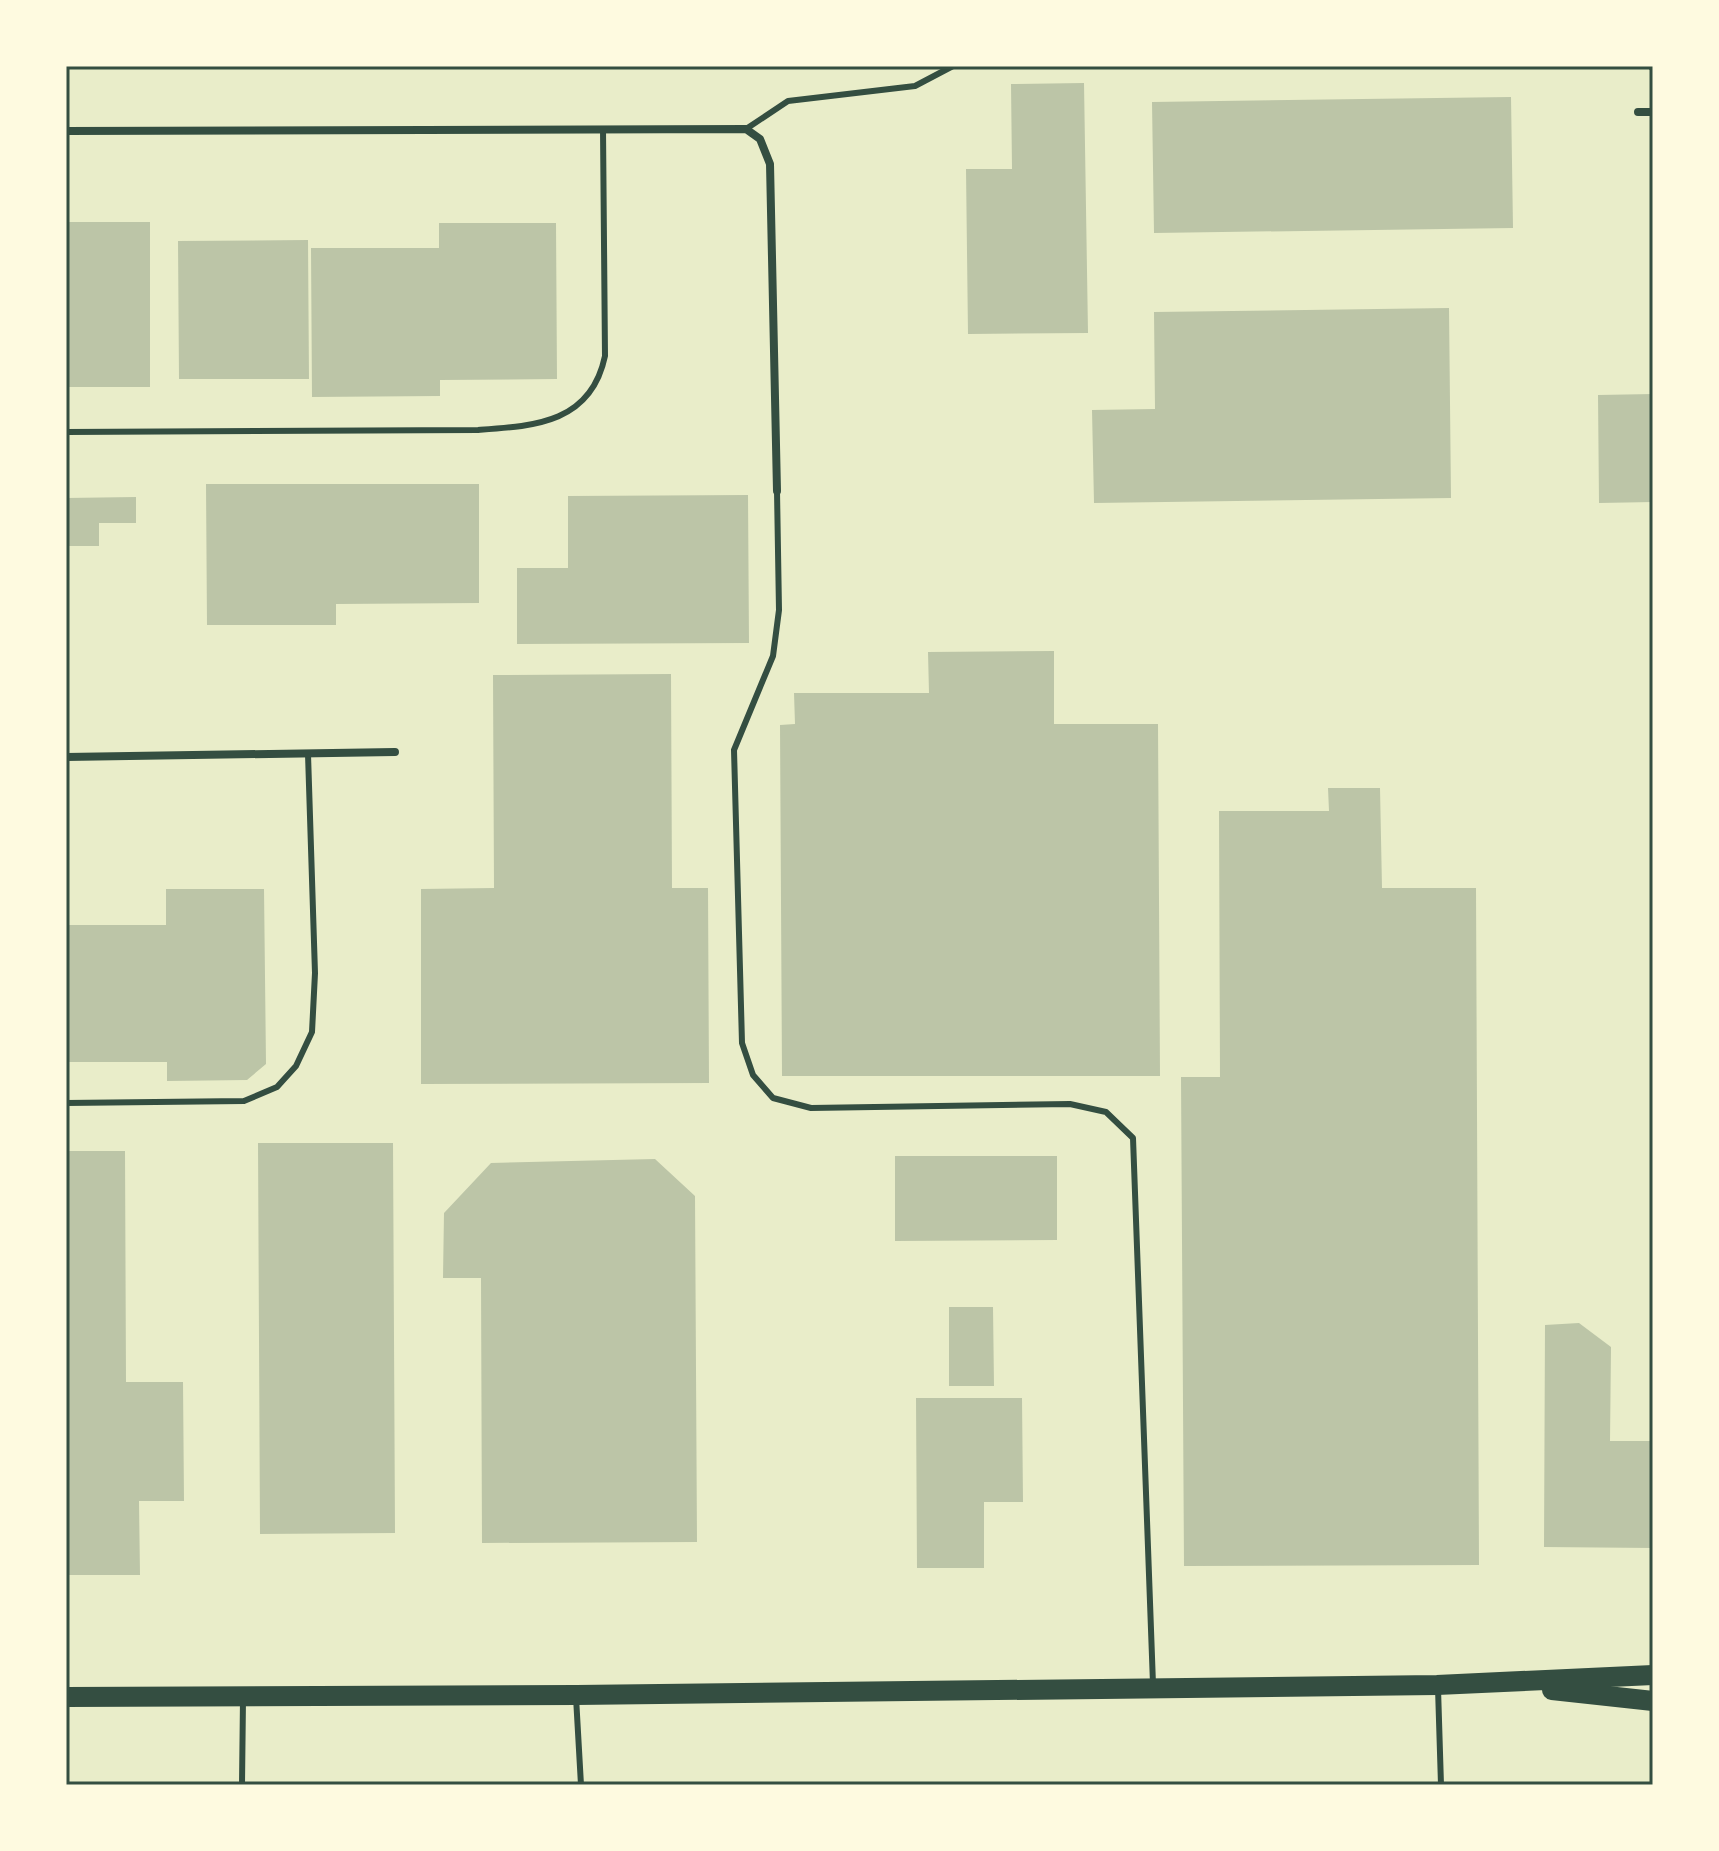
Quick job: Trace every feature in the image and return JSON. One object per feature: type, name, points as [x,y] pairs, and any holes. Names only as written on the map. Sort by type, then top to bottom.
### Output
[{"type":"main road","points":[[66,1697],[576,1695],[1437,1685],[1653,1675]]},
{"type":"main road","points":[[1488,1684],[1653,1701]]},
{"type":"street","points":[[1638,112],[1653,112]]},
{"type":"street","points":[[66,131],[746,129],[760,139],[770,164],[777,491]]},
{"type":"street","points":[[66,757],[395,752]]},
{"type":"lane","points":[[746,129],[788,101],[915,86],[953,66]]},
{"type":"lane","points":[[66,432],[478,430],[540,423],[573,409],[595,385],[605,356],[603,129]]},
{"type":"lane","points":[[777,491],[779,610],[773,656],[734,750],[742,1043],[753,1075],[773,1098],[811,1108],[1070,1104],[1106,1112],[1133,1138],[1153,1688]]},
{"type":"lane","points":[[66,1103],[244,1101],[277,1087],[296,1066],[312,1032],[315,973],[308,754]]},
{"type":"lane","points":[[1437,1685],[1441,1785]]},
{"type":"lane","points":[[242,1785],[243,1695]]},
{"type":"lane","points":[[576,1695],[581,1785]]},
{"type":"building","points":[[1084,83],[1088,333],[968,334],[966,169],[1012,169],[1011,84]]},
{"type":"building","points":[[1511,97],[1513,228],[1154,233],[1152,102]]},
{"type":"building","points":[[66,222],[150,222],[150,387],[66,387]]},
{"type":"building","points":[[439,223],[556,223],[557,379],[440,380],[440,396],[312,397],[311,248],[439,248]]},
{"type":"building","points":[[308,240],[309,379],[179,379],[178,241]]},
{"type":"building","points":[[1449,308],[1451,498],[1094,503],[1092,410],[1155,409],[1154,312]]},
{"type":"building","points":[[1653,394],[1653,502],[1599,503],[1598,395]]},
{"type":"building","points":[[206,484],[479,484],[479,603],[336,604],[336,625],[207,625]]},
{"type":"building","points":[[748,495],[749,643],[517,644],[517,568],[568,568],[568,496]]},
{"type":"building","points":[[136,497],[136,523],[99,523],[99,546],[66,546],[66,498]]},
{"type":"building","points":[[1054,651],[1054,724],[1158,724],[1160,1076],[782,1076],[780,725],[795,724],[794,693],[929,693],[928,652]]},
{"type":"building","points":[[671,674],[672,888],[708,888],[709,1083],[421,1084],[421,889],[494,888],[493,675]]},
{"type":"building","points":[[1328,788],[1380,788],[1382,888],[1476,888],[1479,1565],[1184,1566],[1181,1077],[1220,1077],[1219,811],[1329,811]]},
{"type":"building","points":[[166,889],[264,889],[266,1064],[247,1080],[167,1081],[167,1062],[66,1062],[66,925],[166,925]]},
{"type":"building","points":[[258,1143],[393,1143],[395,1533],[260,1534]]},
{"type":"building","points":[[66,1151],[125,1151],[126,1382],[183,1382],[184,1501],[139,1501],[140,1575],[66,1575]]},
{"type":"building","points":[[895,1156],[1057,1156],[1057,1240],[895,1241]]},
{"type":"building","points":[[655,1159],[695,1196],[697,1542],[482,1543],[481,1278],[443,1278],[444,1213],[491,1163]]},
{"type":"building","points":[[949,1307],[993,1307],[994,1386],[949,1386]]},
{"type":"building","points":[[1579,1323],[1611,1347],[1610,1441],[1653,1441],[1653,1548],[1544,1547],[1545,1325]]},
{"type":"building","points":[[916,1398],[1022,1398],[1023,1502],[984,1502],[984,1568],[917,1568]]}]
